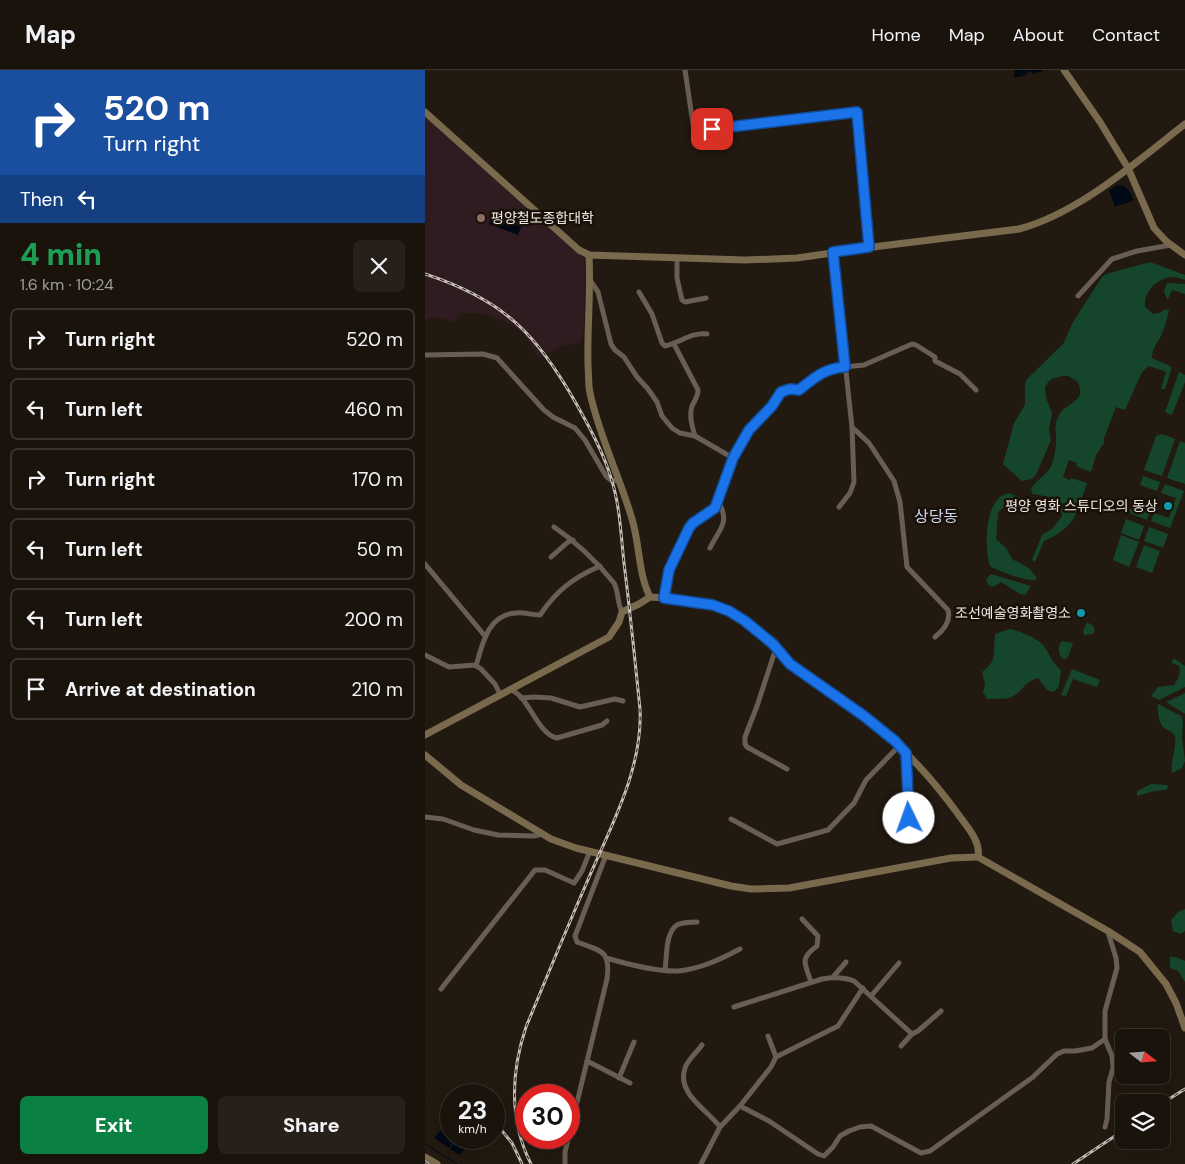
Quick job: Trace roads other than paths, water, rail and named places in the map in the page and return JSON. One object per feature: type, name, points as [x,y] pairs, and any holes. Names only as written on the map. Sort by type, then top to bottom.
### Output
[{"type":"street","points":[[685,70],[694,131],[857,112],[869,247]]},
{"type":"street","points":[[1065,70],[1128,168],[1154,228],[1171,245],[1185,255]]},
{"type":"street","points":[[425,112],[579,250],[589,255],[677,258],[797,258],[869,247],[1019,229],[1035,225],[1098,190],[1185,124]]},
{"type":"street","points":[[1078,296],[1112,259],[1137,251],[1171,245]]},
{"type":"street","points":[[833,252],[852,426],[854,482],[850,493],[839,507]]},
{"type":"street","points":[[589,255],[588,353],[590,392],[618,480],[626,498],[633,522],[643,584],[650,597]]},
{"type":"street","points":[[677,258],[677,278],[682,300],[685,302],[706,298]]},
{"type":"street","points":[[590,280],[598,292],[611,344],[624,357],[648,389],[668,424],[680,432],[695,436],[733,458]]},
{"type":"street","points":[[639,292],[652,314],[661,342],[665,346],[674,344],[687,336],[699,333],[707,334]]},
{"type":"street","points":[[674,344],[698,390],[691,412],[691,425],[695,436]]},
{"type":"street","points":[[664,598],[669,570],[689,528],[693,523],[715,508],[733,458],[749,430],[772,406],[781,392],[790,389],[799,390],[822,372],[834,368],[864,365],[913,344],[935,357],[935,360],[960,374],[976,390]]},
{"type":"street","points":[[425,355],[483,354],[497,358],[544,410],[553,417],[575,428],[585,440],[609,480],[618,480]]},
{"type":"street","points":[[852,426],[869,443],[894,482],[900,502],[907,567],[948,610],[947,623],[935,637]]},
{"type":"street","points":[[710,548],[723,526],[722,508],[718,501]]},
{"type":"street","points":[[554,527],[573,540],[615,583],[619,607],[623,612]]},
{"type":"street","points":[[551,557],[573,540]]},
{"type":"street","points":[[425,564],[485,636]]},
{"type":"street","points":[[476,666],[485,636],[494,623],[507,614],[539,615],[557,592],[572,580],[600,566]]},
{"type":"street","points":[[425,735],[509,688],[609,636],[619,622],[623,612],[650,597],[713,605],[729,611],[761,633],[790,664],[864,716],[899,746],[924,772],[974,836],[979,851],[978,858]]},
{"type":"street","points":[[776,648],[745,736],[745,744],[747,747],[787,769]]},
{"type":"street","points":[[425,655],[449,667],[476,666],[481,668],[495,684],[499,694]]},
{"type":"street","points":[[509,688],[521,698],[538,722],[553,737],[557,738],[602,725],[607,721]]},
{"type":"street","points":[[521,698],[533,696],[551,698],[580,707],[615,699],[623,701]]},
{"type":"street","points":[[731,819],[777,844],[828,830],[854,803],[866,780],[899,746]]},
{"type":"street","points":[[906,753],[909,818]]},
{"type":"street","points":[[425,754],[461,785],[551,839],[590,851],[723,884],[767,889],[789,888],[951,858],[978,858],[1108,931],[1140,952],[1157,970],[1166,984],[1176,1003],[1185,1028]]},
{"type":"street","points":[[425,817],[443,819],[474,830],[498,835],[534,836],[543,834]]},
{"type":"street","points":[[441,989],[535,870],[545,870],[573,883],[582,872],[590,851]]},
{"type":"street","points":[[565,1164],[565,1152],[609,965],[606,958],[596,948],[575,940],[606,855]]},
{"type":"street","points":[[801,919],[813,929],[819,940],[817,946],[805,956],[804,960],[811,982]]},
{"type":"street","points":[[665,970],[669,938],[672,930],[681,924],[697,922]]},
{"type":"street","points":[[1105,1127],[1109,1082],[1113,1068],[1112,1056],[1105,1039],[1105,1011],[1117,968],[1108,931]]},
{"type":"street","points":[[606,958],[679,971],[706,965],[740,949]]},
{"type":"street","points":[[833,977],[846,962]]},
{"type":"street","points":[[871,996],[899,963]]},
{"type":"street","points":[[734,1006],[811,982],[833,977],[845,978],[863,988],[912,1034]]},
{"type":"street","points":[[701,1164],[720,1127],[740,1106],[771,1067],[776,1057],[838,1026],[863,988]]},
{"type":"street","points":[[901,1046],[912,1034],[918,1032],[941,1011]]},
{"type":"street","points":[[768,1036],[776,1057]]},
{"type":"street","points":[[740,1106],[824,1156],[840,1136],[860,1127],[871,1126],[921,1152],[930,1151],[1033,1078],[1057,1054],[1064,1051],[1092,1048],[1105,1039]]},
{"type":"street","points":[[619,1078],[633,1042]]},
{"type":"street","points":[[701,1045],[685,1067],[685,1082],[688,1094],[694,1102],[705,1110],[720,1127]]},
{"type":"street","points":[[587,1061],[630,1082]]},
{"type":"street","points":[[425,1157],[437,1164]]},
{"type":"waterway","points":[[425,1144],[457,1164]]},
{"type":"railway","points":[[425,274],[453,284],[497,308],[516,323],[547,358],[577,405],[601,452],[615,491],[620,522],[640,709],[640,731],[631,776],[623,798],[571,918],[526,1027],[521,1044],[515,1079],[516,1113],[519,1130],[531,1164]]},
{"type":"railway","points":[[1170,1098],[1185,1089]]},
{"type":"railway","points":[[505,1134],[512,1143],[522,1164]]},
{"type":"railway","points":[[1073,1164],[1115,1136]]},
{"type":"place","name":"평양철도종합대학","points":[[481,218]]},
{"type":"place","name":"평양 영화 스튜디오의 동상","points":[[1168,506]]},
{"type":"place","name":"조선예술영화촬영소","points":[[1081,613]]},
{"type":"district","name":"상당동","points":[[936,516]]}]
